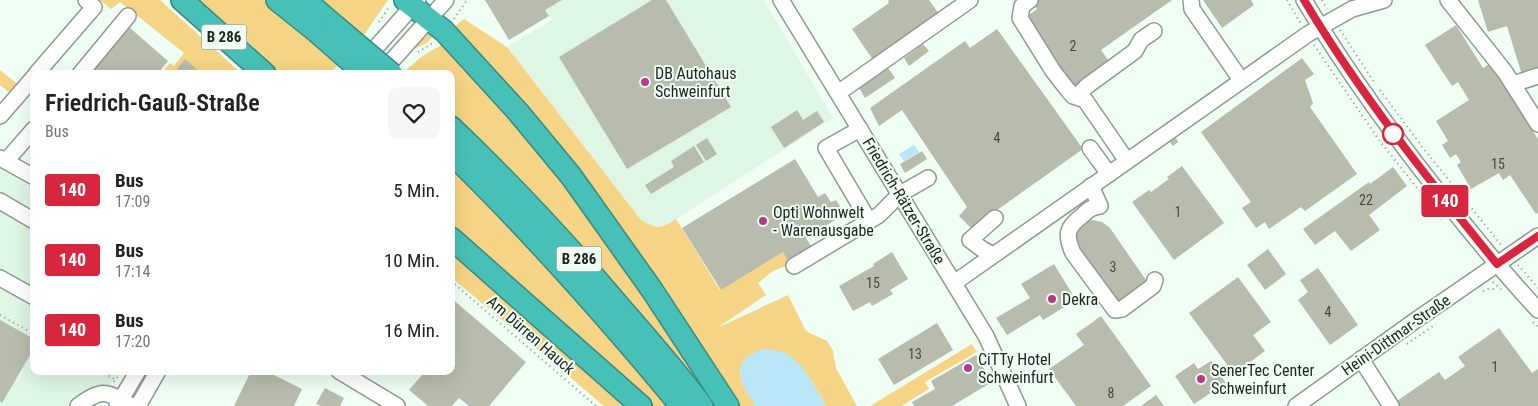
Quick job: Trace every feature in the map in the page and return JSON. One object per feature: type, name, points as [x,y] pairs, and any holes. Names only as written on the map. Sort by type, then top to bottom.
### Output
[{"type":"highway","name":"B 286","points":[[182,0],[261,70]]},
{"type":"highway","points":[[278,0],[392,66]]},
{"type":"highway","points":[[305,0],[326,29],[362,70]]},
{"type":"highway","name":"B 286","points":[[412,2],[444,31],[486,76],[571,176],[652,290],[728,406]]},
{"type":"highway","name":"B 286","points":[[455,131],[520,195],[585,265],[702,406]]},
{"type":"highway","name":"B 286","points":[[455,157],[512,212],[569,275],[681,406]]},
{"type":"highway","points":[[455,242],[641,406]]},
{"type":"street","points":[[39,70],[94,7],[86,0]]},
{"type":"street","points":[[392,66],[446,0]]},
{"type":"street","name":"Friedrich-Rätzer-Straße","points":[[781,0],[986,336],[1018,406]]},
{"type":"street","points":[[838,93],[970,0]]},
{"type":"street","points":[[1030,0],[1022,6],[1020,18],[1054,71],[1073,96],[1085,100],[1127,161]]},
{"type":"street","points":[[1304,0],[1327,23],[1357,85],[1374,108],[1436,190],[1538,310]]},
{"type":"street","points":[[954,283],[1240,80],[1327,23],[1352,9],[1384,0]]},
{"type":"street","points":[[1448,0],[1513,84],[1538,124]]},
{"type":"street","points":[[356,70],[382,41],[412,2]]},
{"type":"street","points":[[1188,7],[1240,80]]},
{"type":"street","points":[[83,70],[128,16]]},
{"type":"street","points":[[1081,98],[1082,91],[1087,86],[1135,51],[1139,47],[1141,40],[1154,31]]},
{"type":"street","points":[[1513,84],[1538,76]]},
{"type":"street","points":[[1,114],[30,81]]},
{"type":"street","points":[[860,129],[826,148],[869,221]]},
{"type":"street","points":[[30,133],[3,160],[30,175]]},
{"type":"street","points":[[1090,148],[1109,174]]},
{"type":"street","points":[[794,266],[879,215],[900,194],[928,178]]},
{"type":"street","points":[[1091,186],[1100,206],[1092,207],[1072,224],[1068,231],[1069,243],[1073,253],[1115,310],[1122,309],[1153,286],[1155,280]]},
{"type":"street","points":[[0,201],[30,219]]},
{"type":"street","points":[[993,255],[982,250],[966,236],[995,218]]},
{"type":"street","name":"Heini-Dittmar-Straße","points":[[1296,406],[1538,236]]},
{"type":"street","points":[[0,278],[30,295]]},
{"type":"street","points":[[1361,359],[1391,406]]},
{"type":"street","points":[[78,406],[102,393],[108,393],[123,404],[136,375]]},
{"type":"street","points":[[138,406],[156,375]]},
{"type":"street","points":[[346,375],[397,406]]},
{"type":"path","points":[[1322,0],[1327,23],[1472,211],[1538,288]]},
{"type":"path","name":"Am Dürren Hauck","points":[[455,284],[596,406]]},
{"type":"path","points":[[1480,292],[1488,289],[1499,289]]},
{"type":"path","points":[[0,315],[30,332]]},
{"type":"path","points":[[1404,346],[1441,320]]},
{"type":"path","points":[[107,375],[116,380]]},
{"type":"shaded area","points":[[100,0],[160,0],[238,70],[197,70],[185,60],[176,70],[164,70],[170,63],[174,66],[184,53],[120,2],[111,9]]},
{"type":"shaded area","points":[[192,0],[264,0],[307,34],[339,64],[333,70],[271,70]]},
{"type":"shaded area","points":[[318,0],[388,0],[364,35],[347,22],[345,23]]},
{"type":"shaded area","points":[[562,0],[764,0],[833,118],[667,225],[652,227],[641,220],[507,47],[552,20],[545,10]]},
{"type":"shaded area","points":[[464,19],[507,47],[641,220],[659,227],[667,225],[676,219],[720,290],[783,252],[789,265],[773,271],[758,283],[766,295],[717,328],[788,295],[806,331],[827,341],[833,351],[836,368],[857,406],[826,406],[799,365],[775,350],[740,368],[741,380],[756,406],[736,406],[454,29]]},
{"type":"shaded area","points":[[429,31],[436,33],[427,43],[408,52],[424,33]]},
{"type":"shaded area","points":[[446,42],[557,166],[722,406],[712,406],[494,157],[455,120],[455,70],[406,70],[421,57]]},
{"type":"shaded area","points":[[0,70],[20,86],[12,95],[0,85]]},
{"type":"shaded area","points":[[0,169],[30,186],[30,375],[116,375],[98,406],[0,406]]},
{"type":"shaded area","points":[[455,169],[495,208],[672,406],[653,406],[455,233]]},
{"type":"shaded area","points":[[455,247],[637,406],[604,406],[455,280]]},
{"type":"shaded area","points":[[972,344],[977,352],[925,382],[929,389],[901,406],[870,406]]},
{"type":"water","points":[[914,145],[919,152],[904,161],[899,154]]},
{"type":"water","points":[[761,349],[785,353],[798,362],[826,406],[756,406],[742,382],[740,369],[747,357]]},
{"type":"building","points":[[485,0],[562,0],[545,10],[549,16],[509,40]]},
{"type":"building","name":"DB Autohaus Schweinfurt","points":[[652,0],[666,0],[731,107],[627,169],[559,57]]},
{"type":"building","points":[[889,0],[929,0],[939,14],[873,60],[852,29],[889,3]]},
{"type":"building","points":[[1035,0],[1172,0],[1101,50],[1111,64],[1075,89],[1025,18],[1037,9],[1032,2]]},
{"type":"building","points":[[1203,0],[1251,0],[1254,5],[1222,28]]},
{"type":"building","points":[[1478,0],[1538,0],[1538,70],[1522,75],[1507,26],[1488,32]]},
{"type":"building","points":[[1456,25],[1483,68],[1491,63],[1518,101],[1515,103],[1538,139],[1538,213],[1536,214],[1510,175],[1503,180],[1499,173],[1471,189],[1457,165],[1461,162],[1456,154],[1450,158],[1442,145],[1448,141],[1436,121],[1469,100],[1458,82],[1452,86],[1425,45]]},
{"type":"building","points":[[129,27],[168,61],[160,70],[93,70]]},
{"type":"building","points":[[997,29],[1083,149],[983,220],[973,230],[959,216],[967,207],[902,110],[879,126],[870,108],[965,41],[970,48]]},
{"type":"building","points":[[923,44],[929,51],[909,66],[904,58]]},
{"type":"building","points":[[1302,58],[1314,74],[1305,80],[1313,103],[1310,107],[1357,174],[1305,211],[1301,207],[1269,229],[1265,222],[1256,228],[1242,208],[1251,202],[1201,132]]},
{"type":"building","points":[[185,59],[197,70],[176,70]]},
{"type":"building","points":[[888,68],[895,78],[865,98],[859,88]]},
{"type":"building","points":[[797,110],[803,120],[817,111],[824,122],[784,148],[771,127]]},
{"type":"building","points":[[707,138],[717,154],[706,161],[696,145]]},
{"type":"building","points":[[1176,138],[1178,142],[1173,146],[1170,142]]},
{"type":"building","points":[[694,146],[704,162],[651,194],[645,185],[674,167],[671,161]]},
{"type":"building","points":[[922,151],[927,159],[905,173],[900,164]]},
{"type":"building","name":"Opti Wohnwelt - Warenausgabe","points":[[795,159],[818,197],[825,193],[831,202],[836,200],[845,214],[806,238],[811,246],[787,260],[783,252],[721,290],[682,228]]},
{"type":"building","points":[[1182,166],[1224,223],[1174,260],[1132,202],[1149,190],[1151,192],[1169,179],[1167,177]]},
{"type":"building","points":[[1393,167],[1407,186],[1369,215],[1380,230],[1351,251],[1335,231],[1315,245],[1303,229]]},
{"type":"building","points":[[1092,220],[1102,222],[1110,228],[1148,283],[1115,305],[1075,242],[1076,232],[1081,223]]},
{"type":"building","points":[[1268,249],[1286,274],[1265,290],[1247,265]]},
{"type":"building","points":[[892,252],[908,279],[890,290],[893,294],[872,306],[870,302],[853,311],[839,286],[874,266],[873,264]]},
{"type":"building","name":"Dekra","points":[[1054,264],[1076,300],[1043,320],[1040,315],[1007,335],[996,318],[1030,298],[1021,284]]},
{"type":"building","points":[[1318,268],[1358,325],[1330,345],[1298,300],[1308,292],[1300,280]]},
{"type":"building","points":[[1238,277],[1271,322],[1253,335],[1265,351],[1234,374],[1189,313]]},
{"type":"building","points":[[455,301],[526,362],[489,406],[469,406],[459,398],[452,406],[428,406],[409,390],[422,375],[455,375]]},
{"type":"building","points":[[1101,316],[1151,386],[1123,406],[1076,406],[1049,369],[1084,345],[1076,334]]},
{"type":"building","points":[[0,320],[30,337],[30,355],[2,403],[0,401]]},
{"type":"building","points":[[937,323],[953,350],[894,385],[878,359]]},
{"type":"building","points":[[1499,328],[1532,373],[1538,369],[1538,406],[1396,406],[1394,403],[1439,372],[1445,380],[1465,366],[1458,357]]},
{"type":"building","name":"CiTTy Hotel Schweinfurt","points":[[976,355],[992,382],[952,406],[914,406],[912,402],[935,389],[931,381]]},
{"type":"building","name":"SenerTec Center Schweinfurt","points":[[1211,361],[1226,383],[1194,404],[1175,376],[1194,363],[1198,369]]},
{"type":"building","points":[[249,375],[274,375],[302,389],[294,406],[234,406]]},
{"type":"building","points":[[325,388],[344,398],[340,406],[321,406],[316,404]]},
{"type":"building","points":[[1156,395],[1164,406],[1141,406]]},
{"type":"bus line","name":"140","points":[[1304,0],[1357,85],[1436,190],[1497,264],[1538,236]]},
{"type":"place","name":"DB Autohaus Schweinfurt","points":[[645,82]]},
{"type":"place","name":"Opti Wohnwelt - Warenausgabe","points":[[763,221]]},
{"type":"place","name":"Dekra","points":[[1052,299]]},
{"type":"place","name":"CiTTy Hotel Schweinfurt","points":[[968,368]]},
{"type":"place","name":"SenerTec Center Schweinfurt","points":[[1201,379]]}]
